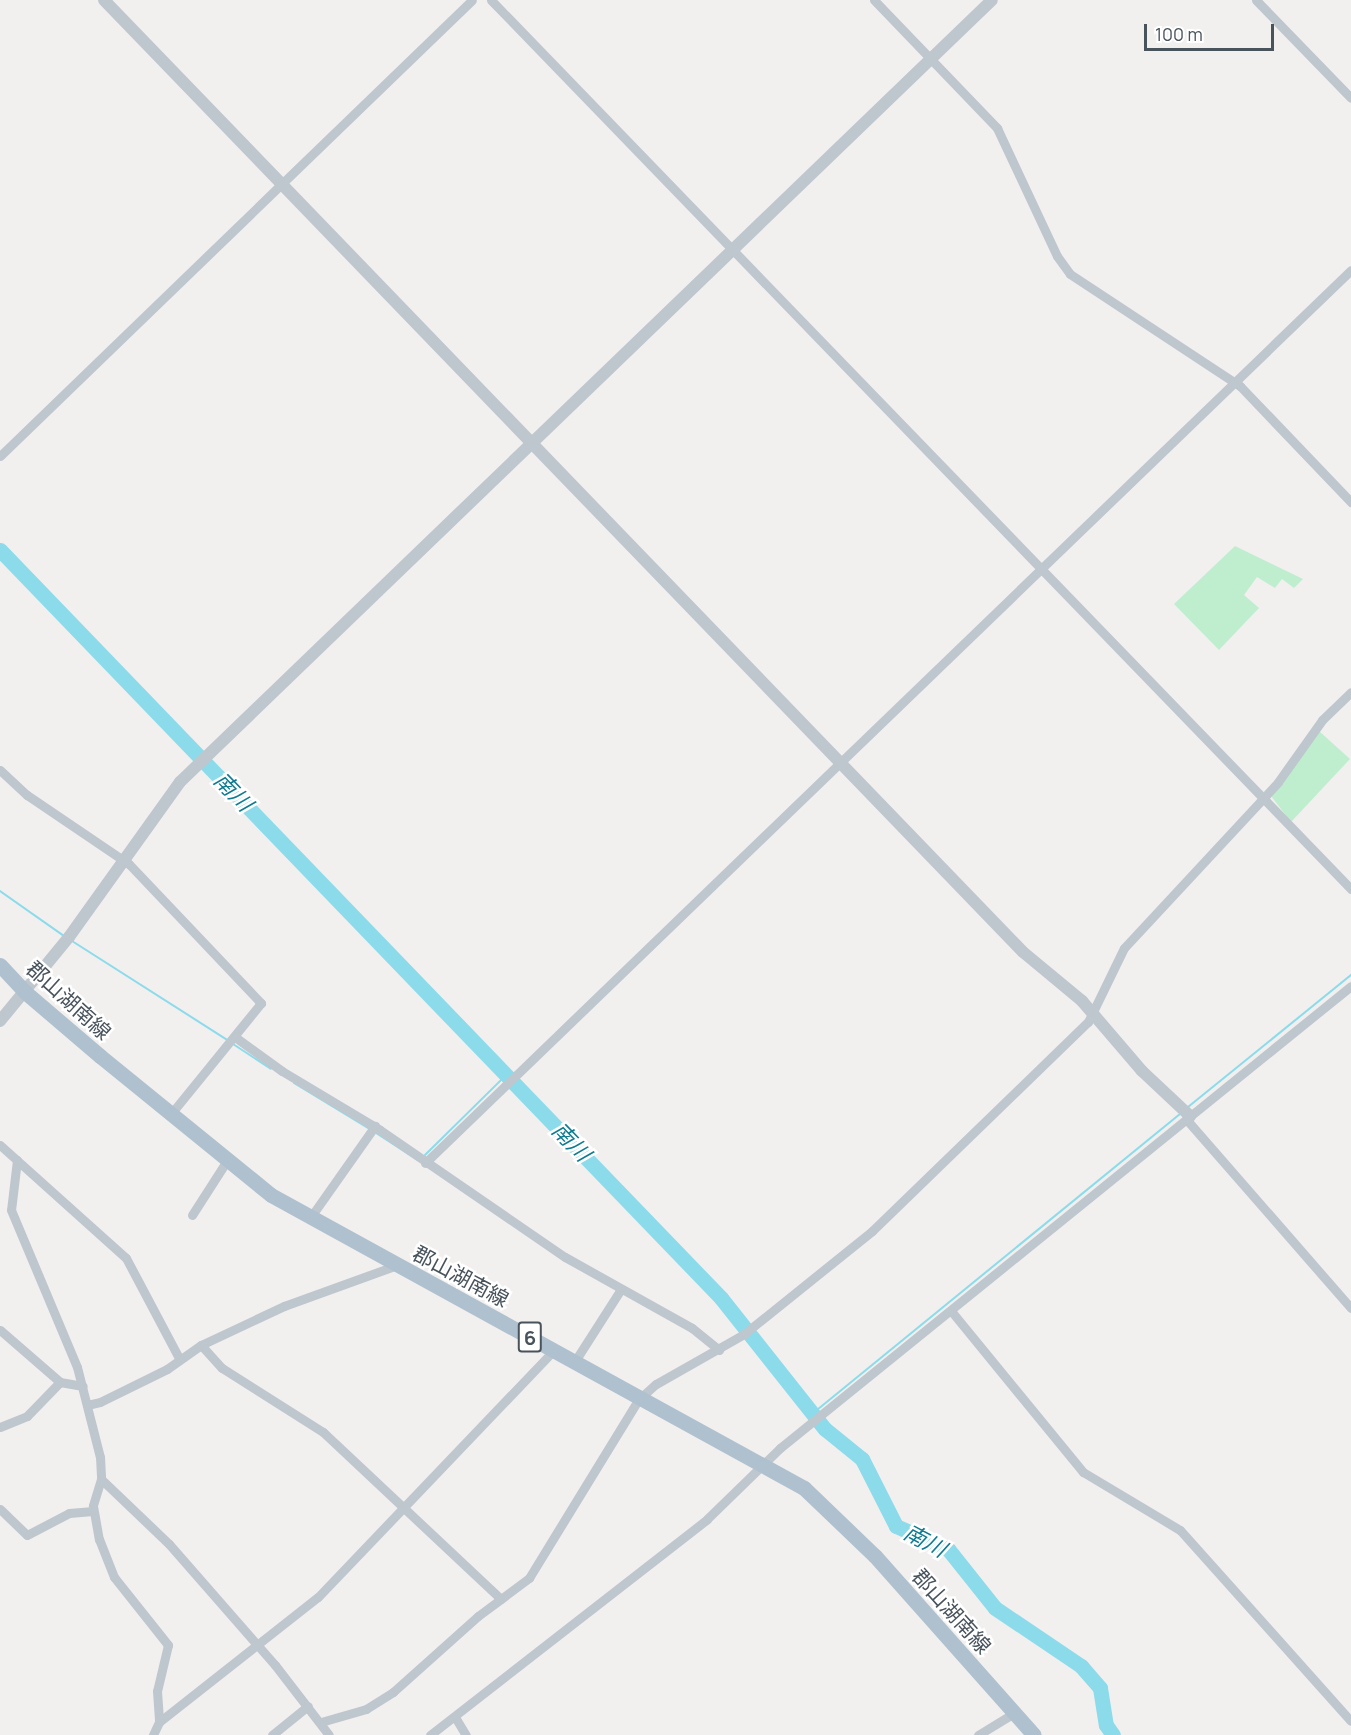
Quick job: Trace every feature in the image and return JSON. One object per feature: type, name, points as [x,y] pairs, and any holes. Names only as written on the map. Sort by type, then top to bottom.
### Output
[{"type":"main road","name":"郡山湖南線","points":[[0,965],[25,992],[226,1162],[310,1218],[766,1465],[828,1508],[1034,1735]]},
{"type":"street","points":[[104,0],[1023,952],[1073,992],[1142,1071],[1188,1118],[1351,1308]]},
{"type":"street","points":[[0,456],[472,0]]},
{"type":"street","points":[[490,0],[1351,890]]},
{"type":"street","points":[[874,0],[1003,136],[1063,267],[1080,283],[1234,382],[1351,502]]},
{"type":"street","points":[[0,1021],[25,992],[165,800],[196,767],[992,0]]},
{"type":"street","points":[[1256,0],[1351,98]]},
{"type":"street","points":[[425,1164],[1351,270]]},
{"type":"street","points":[[321,1722],[366,1709],[393,1692],[501,1599],[529,1578],[544,1557],[606,1449],[642,1397],[656,1384],[744,1334],[872,1231],[1088,1022],[1124,948],[1263,798],[1322,720],[1351,693]]},
{"type":"street","points":[[0,770],[27,795],[123,860],[261,1003],[170,1115]]},
{"type":"street","points":[[430,1735],[707,1519],[766,1465],[780,1448],[952,1312],[1351,986]]},
{"type":"street","points":[[235,1037],[282,1071],[375,1126],[425,1164],[565,1257],[692,1328],[719,1350]]},
{"type":"street","points":[[310,1218],[375,1126]]},
{"type":"street","points":[[0,1145],[126,1258],[180,1360]]},
{"type":"street","points":[[17,1160],[11,1210],[83,1386],[101,1479],[93,1511],[114,1577],[168,1646],[157,1690],[159,1722]]},
{"type":"street","points":[[192,1215],[226,1162]]},
{"type":"street","points":[[87,1405],[180,1360],[201,1345],[285,1306],[397,1265]]},
{"type":"street","points":[[575,1361],[621,1289]]},
{"type":"street","points":[[952,1312],[1083,1472],[1180,1530],[1351,1721]]},
{"type":"street","points":[[0,1330],[60,1382],[75,1388],[83,1386]]},
{"type":"street","points":[[201,1345],[222,1368],[323,1432],[501,1599]]},
{"type":"street","points":[[153,1735],[159,1722],[318,1597],[405,1510],[554,1350]]},
{"type":"street","points":[[0,1427],[24,1418],[60,1382]]},
{"type":"street","points":[[101,1479],[170,1544],[257,1645],[330,1735]]},
{"type":"street","points":[[0,1509],[27,1535],[69,1513],[93,1511]]},
{"type":"street","points":[[272,1735],[308,1706]]},
{"type":"street","points":[[978,1735],[1014,1713]]},
{"type":"street","points":[[455,1717],[466,1735]]},
{"type":"green space","points":[[1235,546],[1303,579],[1294,588],[1282,579],[1275,588],[1257,577],[1244,595],[1259,608],[1219,650],[1174,604]]},
{"type":"green space","points":[[1319,731],[1350,759],[1291,822],[1271,796]]},
{"type":"waterway","name":"南川","points":[[0,550],[721,1298],[825,1429],[862,1459],[896,1526],[948,1549],[995,1608],[1081,1666],[1100,1688],[1106,1725],[1113,1735]]},
{"type":"waterway","points":[[0,891],[64,936]]},
{"type":"waterway","points":[[72,941],[226,1039]]},
{"type":"waterway","points":[[1188,1107],[1351,975]]},
{"type":"waterway","points":[[233,1044],[271,1069]]},
{"type":"waterway","points":[[425,1155],[505,1076]]},
{"type":"waterway","points":[[294,1083],[368,1128]]},
{"type":"waterway","points":[[812,1414],[1181,1113]]},
{"type":"waterway","points":[[373,1131],[419,1161]]}]
